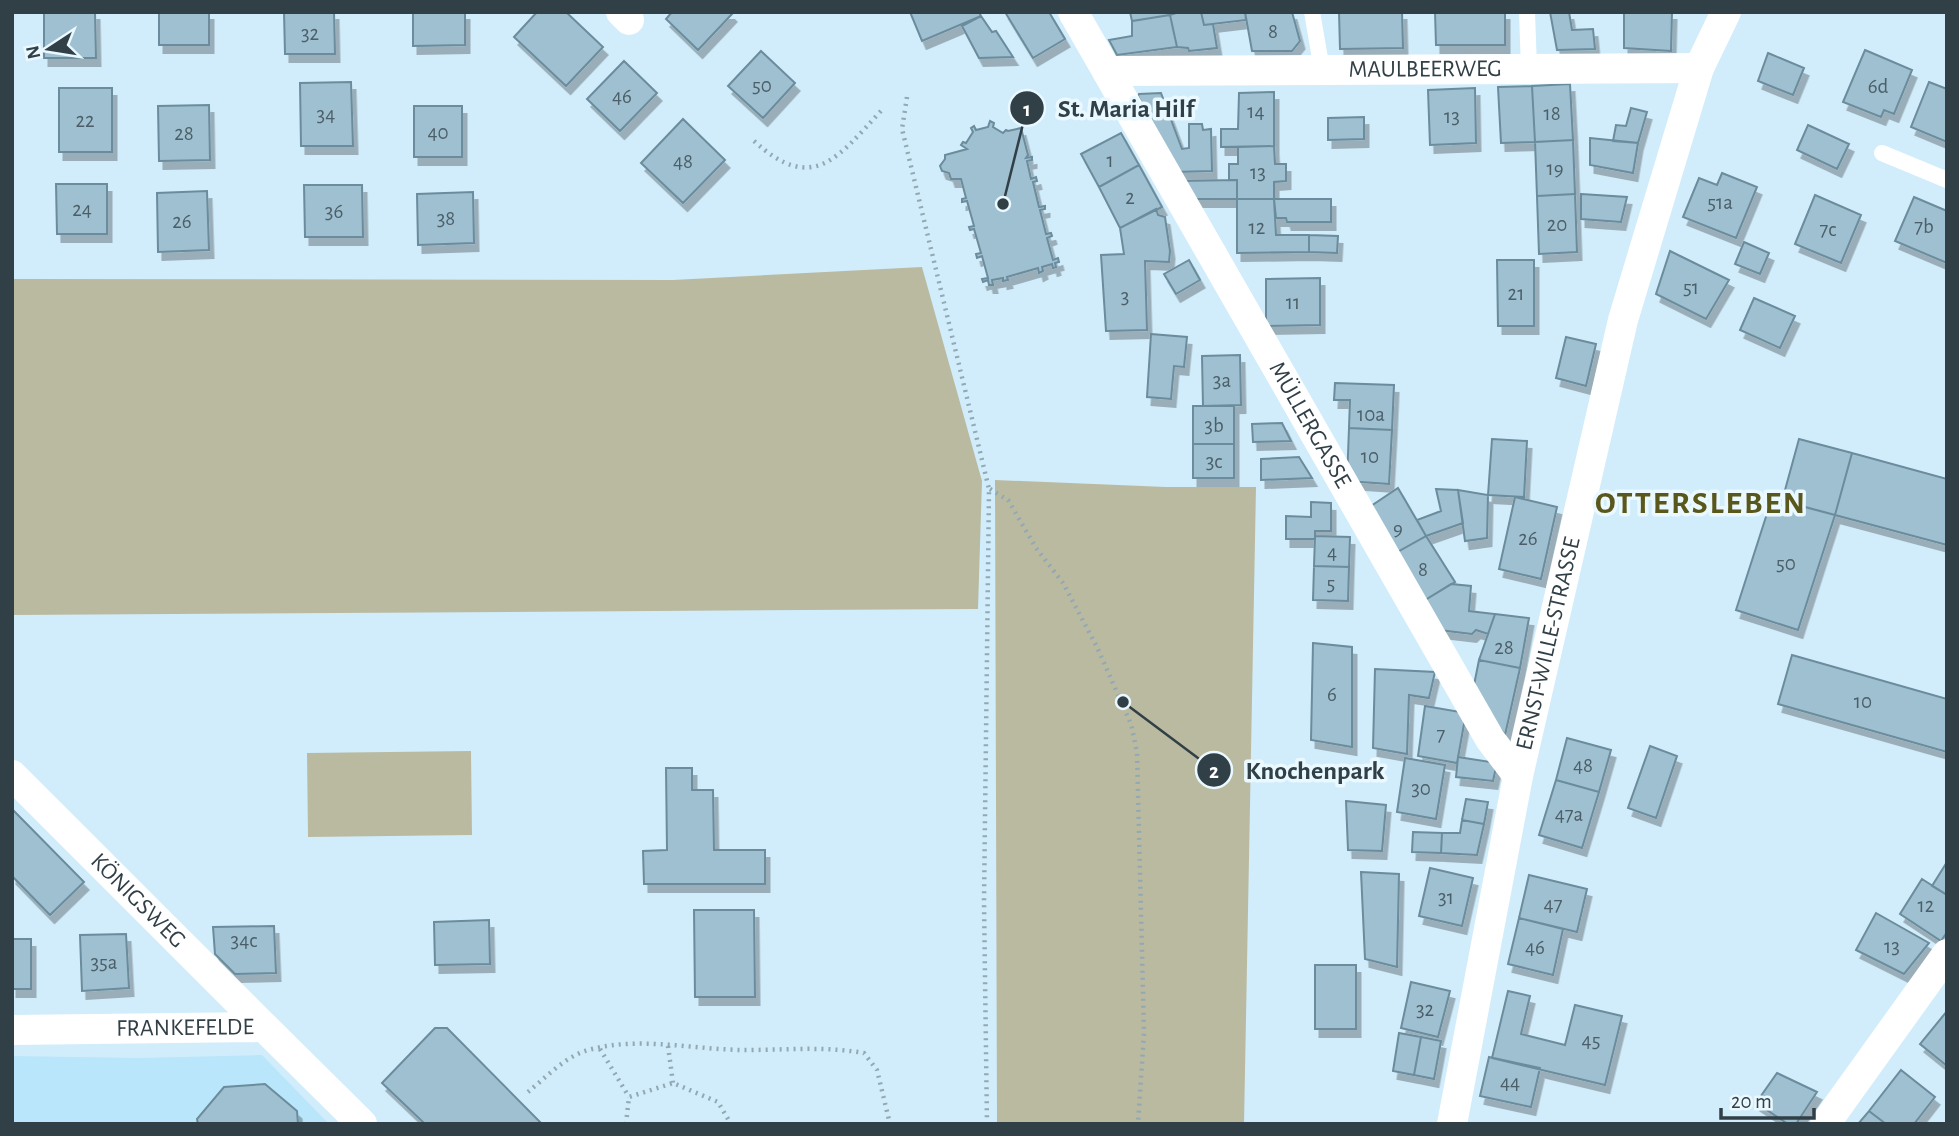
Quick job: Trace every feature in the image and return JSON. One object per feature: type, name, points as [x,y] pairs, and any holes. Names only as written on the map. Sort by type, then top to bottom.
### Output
[{"type":"street","name":"MÜLLERGASSE","points":[[1073,12],[1490,739],[1518,776]]},
{"type":"street","name":"ERNST-WILLE-STRASSE","points":[[1452,1124],[1518,776],[1623,320],[1699,68],[1726,12]]},
{"type":"street","name":"MAULBEERWEG","points":[[1107,71],[1699,68]]},
{"type":"street","name":"KÖNIGSWEG","points":[[12,775],[264,1027]]},
{"type":"street","points":[[1825,1124],[1947,954]]},
{"type":"street","name":"FRANKEFELDE","points":[[12,1030],[264,1027],[362,1124]]},
{"type":"lane","name":"MAULBEERWEG","points":[[1312,12],[1322,70]]},
{"type":"lane","name":"MAULBEERWEG","points":[[1527,12],[1529,69]]},
{"type":"lane","points":[[1882,153],[1947,180]]},
{"type":"path","points":[[907,97],[902,129],[989,489],[984,901],[987,1124]]},
{"type":"path","points":[[754,141],[770,156],[806,170],[825,164],[855,139],[881,111]]},
{"type":"path","points":[[989,489],[1008,500],[1036,548],[1063,583],[1097,647],[1131,724],[1137,752],[1143,1020],[1138,1124]]},
{"type":"path","points":[[528,1092],[584,1052],[622,1045],[744,1050],[839,1049],[864,1053],[877,1070],[890,1124]]},
{"type":"path","points":[[668,1046],[673,1083]]},
{"type":"path","points":[[600,1049],[629,1097],[626,1124]]},
{"type":"path","points":[[629,1097],[673,1083],[718,1102],[731,1124]]},
{"type":"shaded area","points":[[262,1055],[329,1124],[12,1124],[12,1056],[140,1058]]},
{"type":"green space","points":[[922,267],[982,481],[978,609],[12,615],[12,279],[673,280]]},
{"type":"green space","points":[[995,480],[1166,487],[1256,487],[1244,1124],[997,1124]]},
{"type":"green space","points":[[471,751],[472,835],[308,837],[307,753]]},
{"type":"building","points":[[44,12],[95,12],[96,58],[44,58]]},
{"type":"building","points":[[159,12],[209,12],[209,45],[159,45]]},
{"type":"building","points":[[284,12],[334,12],[335,54],[285,54]]},
{"type":"building","points":[[413,12],[465,12],[465,45],[413,46]]},
{"type":"building","points":[[537,12],[566,12],[603,47],[566,86],[514,37]]},
{"type":"building","points":[[672,12],[732,14],[698,50],[666,19]]},
{"type":"building","points":[[910,12],[979,12],[981,16],[922,41]]},
{"type":"building","points":[[1005,12],[1049,12],[1065,39],[1033,58]]},
{"type":"building","points":[[1130,12],[1169,12],[1170,15],[1132,21]]},
{"type":"building","points":[[1179,12],[1201,12],[1204,25],[1213,24],[1217,48],[1189,51],[1188,48],[1177,47],[1170,15]]},
{"type":"building","points":[[1201,12],[1245,12],[1246,20],[1204,25]]},
{"type":"building","points":[[1245,12],[1292,12],[1300,41],[1292,51],[1252,51]]},
{"type":"building","points":[[1339,12],[1402,12],[1403,48],[1340,49]]},
{"type":"building","points":[[1435,12],[1505,12],[1505,45],[1436,45]]},
{"type":"building","points":[[1550,12],[1569,12],[1572,30],[1593,29],[1595,49],[1557,50]]},
{"type":"building","points":[[1624,12],[1672,12],[1671,51],[1624,48]]},
{"type":"building","points":[[1170,15],[1177,47],[1117,55],[1109,40],[1132,36],[1132,21]]},
{"type":"building","points":[[981,16],[992,32],[996,31],[1013,57],[979,58],[962,26]]},
{"type":"building","points":[[1865,50],[1912,70],[1894,114],[1884,110],[1881,117],[1843,102]]},
{"type":"building","points":[[761,51],[795,83],[763,118],[728,86]]},
{"type":"building","points":[[1768,53],[1804,68],[1793,95],[1758,81]]},
{"type":"building","points":[[624,61],[657,93],[620,131],[587,99]]},
{"type":"building","points":[[351,82],[353,146],[301,146],[300,83]]},
{"type":"building","points":[[1929,82],[1947,89],[1947,142],[1911,127]]},
{"type":"building","points":[[1570,84],[1573,140],[1535,142],[1532,86]]},
{"type":"building","points":[[1532,86],[1535,142],[1501,143],[1498,87]]},
{"type":"building","points":[[59,88],[112,88],[112,152],[59,152]]},
{"type":"building","points":[[1475,88],[1476,143],[1430,145],[1428,90]]},
{"type":"building","points":[[1274,92],[1274,146],[1221,147],[1221,129],[1238,129],[1239,93]]},
{"type":"building","points":[[1161,93],[1182,149],[1189,148],[1189,124],[1202,124],[1203,130],[1211,129],[1212,171],[1174,172],[1138,96]]},
{"type":"building","points":[[209,105],[210,160],[159,161],[158,106]]},
{"type":"building","points":[[414,106],[462,106],[462,157],[414,157]]},
{"type":"building","points":[[1631,108],[1647,112],[1638,143],[1613,141],[1616,125],[1626,126]]},
{"type":"building","points":[[1364,117],[1364,139],[1328,140],[1328,118]]},
{"type":"building","points":[[683,119],[725,160],[683,203],[641,163]]},
{"type":"building","points":[[990,121],[994,123],[993,127],[1003,133],[1021,128],[1028,155],[1026,158],[1032,157],[1032,160],[1027,161],[1031,179],[1036,177],[1037,181],[1033,182],[1039,207],[1045,206],[1045,209],[1040,210],[1046,234],[1051,233],[1052,236],[1047,238],[1053,260],[1058,258],[1059,262],[1055,263],[1056,267],[1053,268],[1052,264],[1042,267],[1043,271],[1039,273],[1038,268],[1007,277],[1008,280],[992,280],[993,285],[989,285],[988,280],[983,282],[982,279],[988,278],[982,256],[977,258],[976,254],[981,253],[974,229],[970,230],[969,227],[974,226],[967,201],[962,202],[962,199],[966,198],[961,179],[951,179],[949,173],[942,171],[940,166],[945,155],[967,149],[961,145],[966,143],[973,132],[971,128],[974,126],[976,130],[988,127]]},
{"type":"building","points":[[1808,125],[1849,144],[1837,169],[1797,150]]},
{"type":"building","points":[[1121,133],[1139,165],[1099,187],[1081,154]]},
{"type":"building","points":[[1590,138],[1638,143],[1633,173],[1590,165]]},
{"type":"building","points":[[1573,140],[1575,194],[1537,196],[1535,142]]},
{"type":"building","points":[[1274,146],[1275,164],[1286,164],[1286,181],[1274,182],[1274,199],[1237,199],[1237,180],[1229,180],[1229,164],[1238,164],[1238,147]]},
{"type":"building","points":[[1139,165],[1162,207],[1120,228],[1099,187]]},
{"type":"building","points":[[1722,173],[1757,187],[1736,238],[1683,217],[1699,178],[1717,185]]},
{"type":"building","points":[[1237,180],[1237,199],[1187,199],[1178,181]]},
{"type":"building","points":[[56,184],[107,184],[107,234],[57,234]]},
{"type":"building","points":[[304,185],[362,185],[363,237],[305,237]]},
{"type":"building","points":[[207,191],[209,250],[158,252],[157,193]]},
{"type":"building","points":[[473,192],[474,243],[418,245],[417,194]]},
{"type":"building","points":[[1575,194],[1577,252],[1539,254],[1537,196]]},
{"type":"building","points":[[1581,194],[1627,197],[1621,222],[1581,219]]},
{"type":"building","points":[[1815,195],[1861,215],[1841,263],[1795,244]]},
{"type":"building","points":[[1914,197],[1947,211],[1947,263],[1895,241]]},
{"type":"building","points":[[1237,199],[1274,199],[1276,235],[1309,235],[1309,252],[1237,253]]},
{"type":"building","points":[[1274,199],[1331,199],[1331,222],[1287,222],[1286,218],[1276,218]]},
{"type":"building","points":[[1156,209],[1158,215],[1165,217],[1170,251],[1169,262],[1145,261],[1147,330],[1106,331],[1101,255],[1124,254],[1120,228]]},
{"type":"building","points":[[1309,235],[1338,236],[1337,253],[1309,252]]},
{"type":"building","points":[[1744,242],[1769,253],[1760,274],[1735,264]]},
{"type":"building","points":[[1670,251],[1729,280],[1706,319],[1656,294]]},
{"type":"building","points":[[1189,260],[1200,280],[1176,294],[1164,274]]},
{"type":"building","points":[[1497,260],[1534,260],[1534,326],[1498,326]]},
{"type":"building","points":[[1320,278],[1320,325],[1266,326],[1266,279]]},
{"type":"building","points":[[1754,298],[1795,316],[1780,348],[1740,330]]},
{"type":"building","points":[[1151,334],[1187,337],[1184,367],[1174,366],[1171,399],[1147,397]]},
{"type":"building","points":[[1566,337],[1596,344],[1586,386],[1556,378]]},
{"type":"building","points":[[1240,355],[1241,405],[1203,406],[1202,356]]},
{"type":"building","points":[[1335,383],[1394,385],[1392,430],[1349,428],[1350,400],[1334,400]]},
{"type":"building","points":[[1193,406],[1234,406],[1234,444],[1193,444]]},
{"type":"building","points":[[1282,423],[1291,441],[1253,442],[1252,424]]},
{"type":"building","points":[[1349,428],[1392,430],[1389,484],[1347,481]]},
{"type":"building","points":[[1492,439],[1527,441],[1524,497],[1488,495]]},
{"type":"building","points":[[1799,439],[1852,453],[1835,515],[1782,501]]},
{"type":"building","points":[[1193,444],[1234,444],[1234,478],[1193,478]]},
{"type":"building","points":[[1852,453],[1947,479],[1947,545],[1835,515]]},
{"type":"building","points":[[1299,457],[1312,478],[1261,480],[1261,459]]},
{"type":"building","points":[[1398,488],[1426,536],[1392,555],[1365,510]]},
{"type":"building","points":[[1436,489],[1458,490],[1463,523],[1426,536],[1417,520],[1441,511]]},
{"type":"building","points":[[1458,490],[1488,495],[1487,538],[1465,541]]},
{"type":"building","points":[[1515,497],[1557,507],[1541,579],[1499,569]]},
{"type":"building","points":[[1772,498],[1835,515],[1798,630],[1736,610]]},
{"type":"building","points":[[1311,502],[1331,503],[1331,531],[1315,531],[1315,539],[1286,539],[1286,516],[1311,517]]},
{"type":"building","points":[[1315,536],[1350,537],[1349,567],[1314,566]]},
{"type":"building","points":[[1426,536],[1455,582],[1422,602],[1392,555]]},
{"type":"building","points":[[1314,566],[1349,567],[1348,601],[1313,600]]},
{"type":"building","points":[[1451,584],[1471,586],[1469,611],[1495,614],[1488,634],[1476,630],[1472,634],[1439,630],[1422,602]]},
{"type":"building","points":[[1495,614],[1529,618],[1520,668],[1479,660]]},
{"type":"building","points":[[1313,643],[1352,647],[1352,747],[1311,740]]},
{"type":"building","points":[[1792,655],[1947,699],[1947,752],[1778,704]]},
{"type":"building","points":[[1479,660],[1520,668],[1505,735],[1472,695]]},
{"type":"building","points":[[1375,669],[1435,672],[1429,698],[1409,695],[1407,754],[1373,748]]},
{"type":"building","points":[[1425,706],[1466,713],[1457,763],[1418,756]]},
{"type":"building","points":[[1567,738],[1611,750],[1599,792],[1556,780]]},
{"type":"building","points":[[1650,746],[1677,756],[1656,818],[1628,808]]},
{"type":"building","points":[[1458,757],[1497,763],[1493,781],[1456,777]]},
{"type":"building","points":[[1405,758],[1445,765],[1436,819],[1397,812]]},
{"type":"building","points":[[666,768],[692,768],[692,790],[713,790],[714,850],[765,850],[765,884],[644,884],[643,851],[667,850]]},
{"type":"building","points":[[1556,780],[1599,792],[1582,848],[1539,835]]},
{"type":"building","points":[[1466,799],[1488,802],[1484,824],[1462,820]]},
{"type":"building","points":[[1346,801],[1386,805],[1382,851],[1348,850]]},
{"type":"building","points":[[12,809],[84,882],[50,915],[12,876]]},
{"type":"building","points":[[1462,820],[1484,824],[1477,855],[1441,853],[1442,833],[1460,833]]},
{"type":"building","points":[[1413,832],[1442,833],[1441,853],[1412,852]]},
{"type":"building","points":[[1947,862],[1947,895],[1932,886]]},
{"type":"building","points":[[1430,868],[1473,878],[1462,926],[1419,916]]},
{"type":"building","points":[[1361,872],[1399,874],[1397,967],[1365,959]]},
{"type":"building","points":[[1529,875],[1587,889],[1577,932],[1519,918]]},
{"type":"building","points":[[1922,879],[1947,895],[1947,932],[1941,941],[1900,914]]},
{"type":"building","points":[[694,910],[754,910],[755,997],[695,997]]},
{"type":"building","points":[[1876,913],[1929,943],[1904,974],[1856,950]]},
{"type":"building","points":[[1519,918],[1563,929],[1553,975],[1508,964]]},
{"type":"building","points":[[489,920],[490,964],[435,965],[434,922]]},
{"type":"building","points":[[274,926],[276,973],[235,974],[215,954],[213,927]]},
{"type":"building","points":[[126,934],[129,988],[82,991],[80,935]]},
{"type":"building","points":[[12,939],[31,939],[31,989],[12,989]]},
{"type":"building","points":[[1315,965],[1356,965],[1356,1029],[1315,1029]]},
{"type":"building","points":[[1411,982],[1450,991],[1438,1037],[1401,1028]]},
{"type":"building","points":[[1508,991],[1530,996],[1521,1034],[1565,1045],[1575,1005],[1622,1016],[1605,1085],[1492,1058]]},
{"type":"building","points":[[1947,1011],[1947,1066],[1920,1044]]},
{"type":"building","points":[[435,1028],[447,1028],[542,1124],[425,1124],[382,1083]]},
{"type":"building","points":[[1399,1033],[1421,1037],[1414,1075],[1393,1071]]},
{"type":"building","points":[[1421,1037],[1441,1041],[1434,1079],[1414,1075]]},
{"type":"building","points":[[1489,1057],[1540,1068],[1531,1107],[1480,1096]]},
{"type":"building","points":[[1901,1070],[1935,1097],[1914,1124],[1886,1124],[1869,1111]]},
{"type":"building","points":[[1777,1073],[1817,1092],[1796,1124],[1788,1124],[1756,1103]]},
{"type":"building","points":[[265,1084],[297,1111],[298,1124],[198,1124],[197,1119],[224,1087]]},
{"type":"building","points":[[1869,1111],[1886,1124],[1858,1124]]},
{"type":"place","name":"St. Maria Hilf","points":[[1003,204]]},
{"type":"place","name":"Knochenpark","points":[[1123,702]]},
{"type":"district","name":"OTTERSLEBEN","points":[[1701,503]]}]
